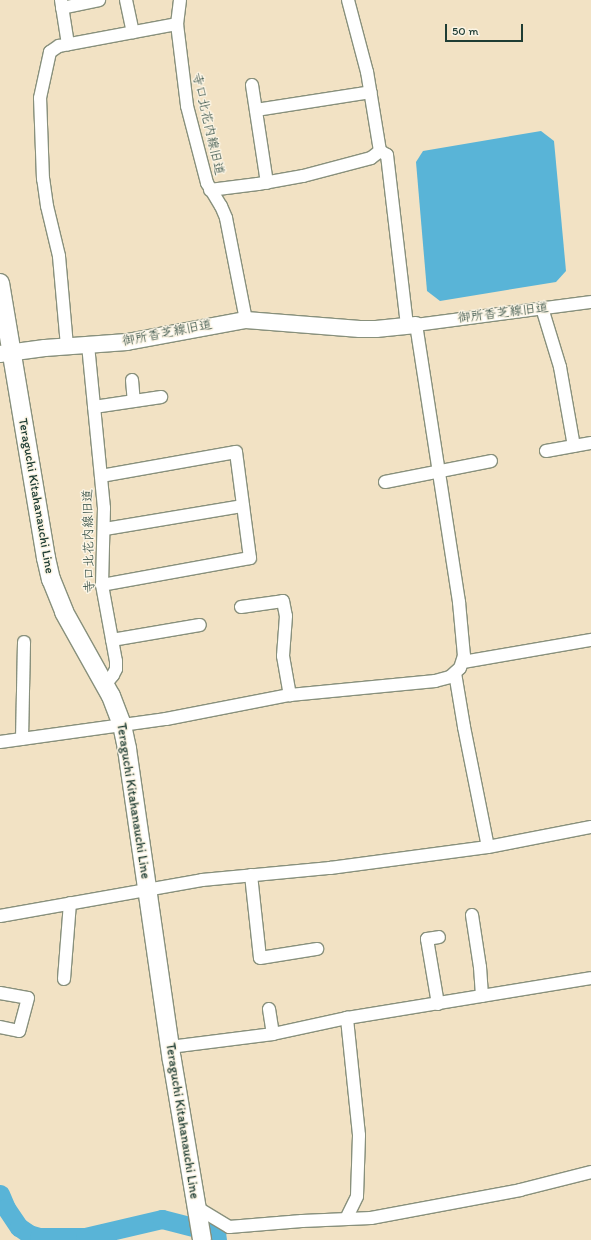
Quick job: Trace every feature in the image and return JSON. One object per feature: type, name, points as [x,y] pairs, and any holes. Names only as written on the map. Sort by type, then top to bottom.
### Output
[{"type":"main road","name":"Teraguchi Kitahanauchi Line","points":[[0,283],[6,353],[51,579],[64,612],[105,684],[122,725],[127,749],[170,1047],[199,1226]]},
{"type":"street","points":[[68,44],[61,4],[99,0]]},
{"type":"street","points":[[126,0],[133,32]]},
{"type":"street","name":"寺口北花内線旧道","points":[[180,0],[177,24],[187,106],[207,183],[221,206],[226,218],[246,320]]},
{"type":"street","points":[[0,742],[166,719],[290,695],[435,681],[443,679],[455,672],[463,662],[464,656],[459,602],[439,472],[411,325],[387,156],[380,151],[371,92],[352,1]]},
{"type":"street","points":[[67,346],[59,256],[44,186],[40,98],[50,52],[54,48],[68,44],[177,24]]},
{"type":"street","points":[[252,85],[267,183]]},
{"type":"street","points":[[256,110],[371,92]]},
{"type":"street","points":[[210,190],[267,183],[303,176],[371,158],[380,151]]},
{"type":"street","name":"御所香芝線旧道","points":[[6,353],[67,346],[127,342],[246,320],[360,328],[411,325],[591,302]]},
{"type":"street","points":[[542,308],[560,367],[574,446]]},
{"type":"street","name":"寺口北花内線旧道","points":[[88,345],[105,529],[102,585],[116,669],[105,684]]},
{"type":"street","points":[[132,380],[134,401]]},
{"type":"street","points":[[94,406],[161,397]]},
{"type":"street","points":[[546,451],[591,443]]},
{"type":"street","points":[[101,476],[236,452],[250,558],[102,585]]},
{"type":"street","points":[[385,482],[491,461]]},
{"type":"street","points":[[105,529],[243,506]]},
{"type":"street","points":[[241,607],[284,601],[286,616],[283,656],[290,695]]},
{"type":"street","points":[[112,640],[200,625]]},
{"type":"street","points":[[463,662],[591,640]]},
{"type":"street","points":[[22,739],[24,642]]},
{"type":"street","points":[[455,672],[464,727],[488,847]]},
{"type":"street","points":[[0,916],[202,880],[330,868],[488,847],[591,827]]},
{"type":"street","points":[[251,875],[260,958],[317,949]]},
{"type":"street","points":[[64,979],[70,903]]},
{"type":"street","points":[[472,915],[480,967],[482,996]]},
{"type":"street","points":[[438,1004],[427,939],[439,937]]},
{"type":"street","points":[[170,1047],[230,1041],[273,1034],[347,1018],[591,978]]},
{"type":"street","points":[[0,993],[28,998],[19,1032],[0,1027]]},
{"type":"street","points":[[269,1009],[273,1034]]},
{"type":"street","points":[[346,1219],[357,1196],[359,1135],[347,1018]]},
{"type":"street","points":[[199,1226],[229,1227],[371,1218],[407,1213],[485,1195],[520,1190],[591,1172]]},
{"type":"water","points":[[541,131],[554,141],[566,271],[556,282],[440,301],[427,291],[416,162],[423,151]]},
{"type":"waterway","points":[[0,1194],[6,1208],[19,1227],[29,1234],[39,1237],[85,1237],[162,1219],[216,1233],[217,1240]]}]
